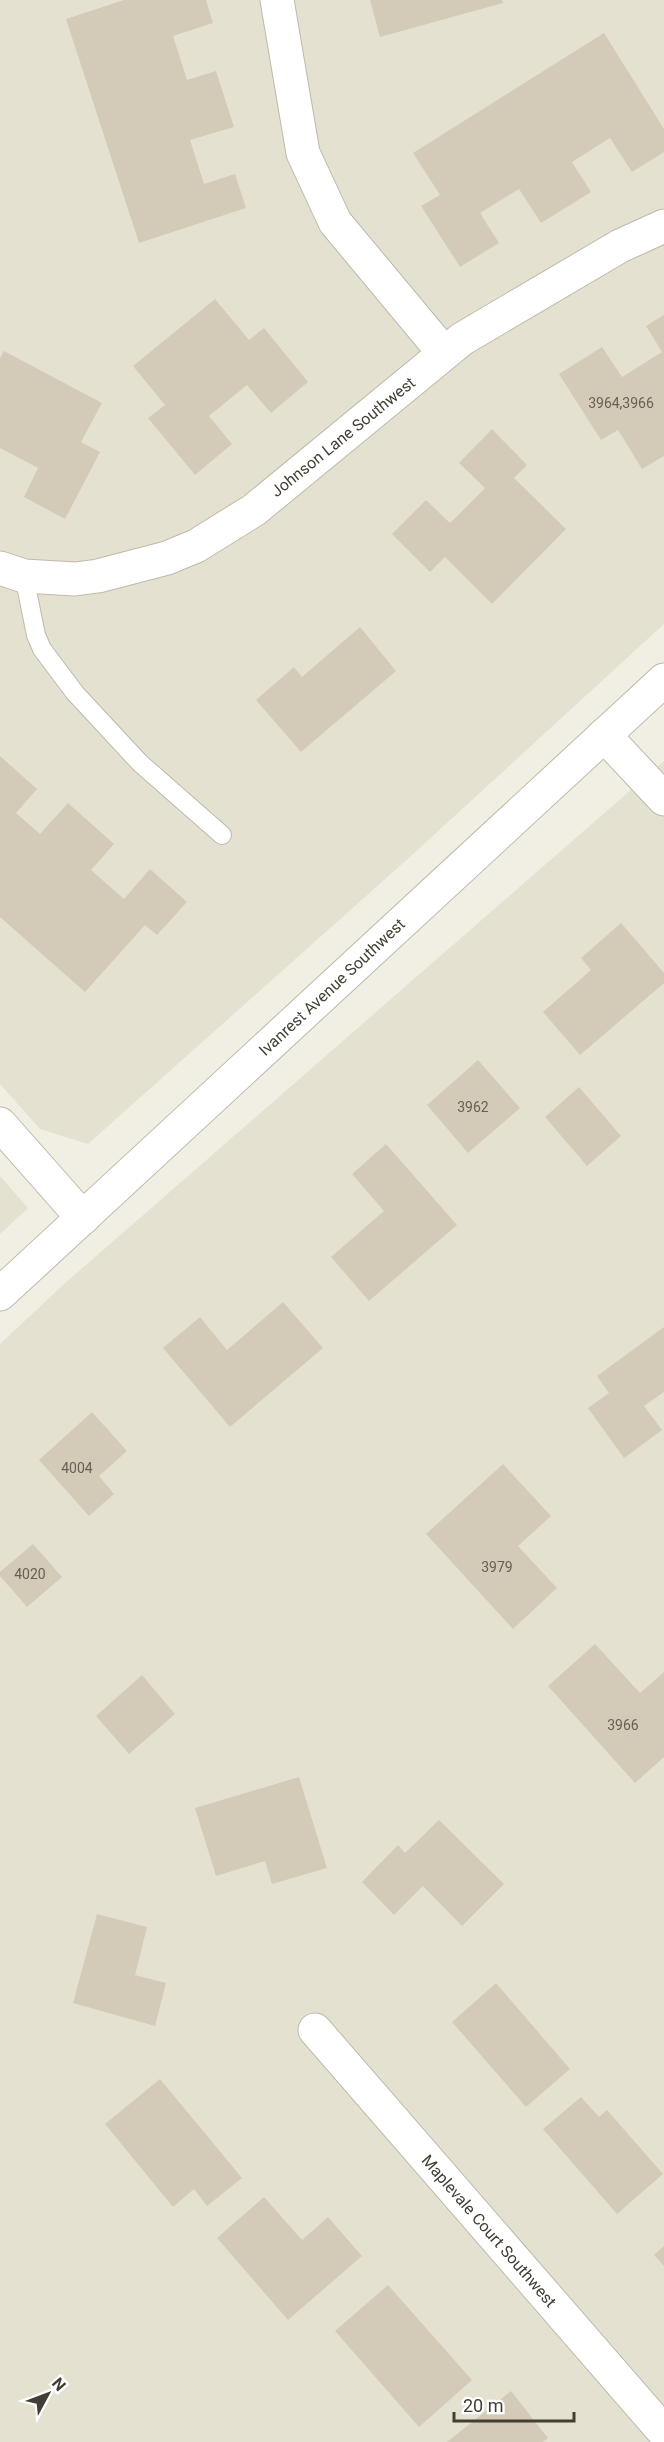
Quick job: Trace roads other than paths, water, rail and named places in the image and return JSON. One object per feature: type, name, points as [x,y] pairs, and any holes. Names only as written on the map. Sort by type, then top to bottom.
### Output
[{"type":"street","points":[[277,0],[303,153],[335,222],[444,353]]},
{"type":"street","name":"Johnson Lane Southwest","points":[[12,572],[75,579],[99,576],[167,558],[196,546],[262,504],[444,353],[483,326],[610,252],[664,225]]},
{"type":"street","name":"Ivanrest Avenue Southwest","points":[[0,1294],[664,680]]},
{"type":"street","points":[[604,735],[664,799]]},
{"type":"street","points":[[0,1124],[83,1218]]},
{"type":"street","name":"Maplevale Court Southwest","points":[[315,2030],[664,2432]]},
{"type":"lane","points":[[12,572],[42,649],[75,693],[140,763],[222,835]]}]
